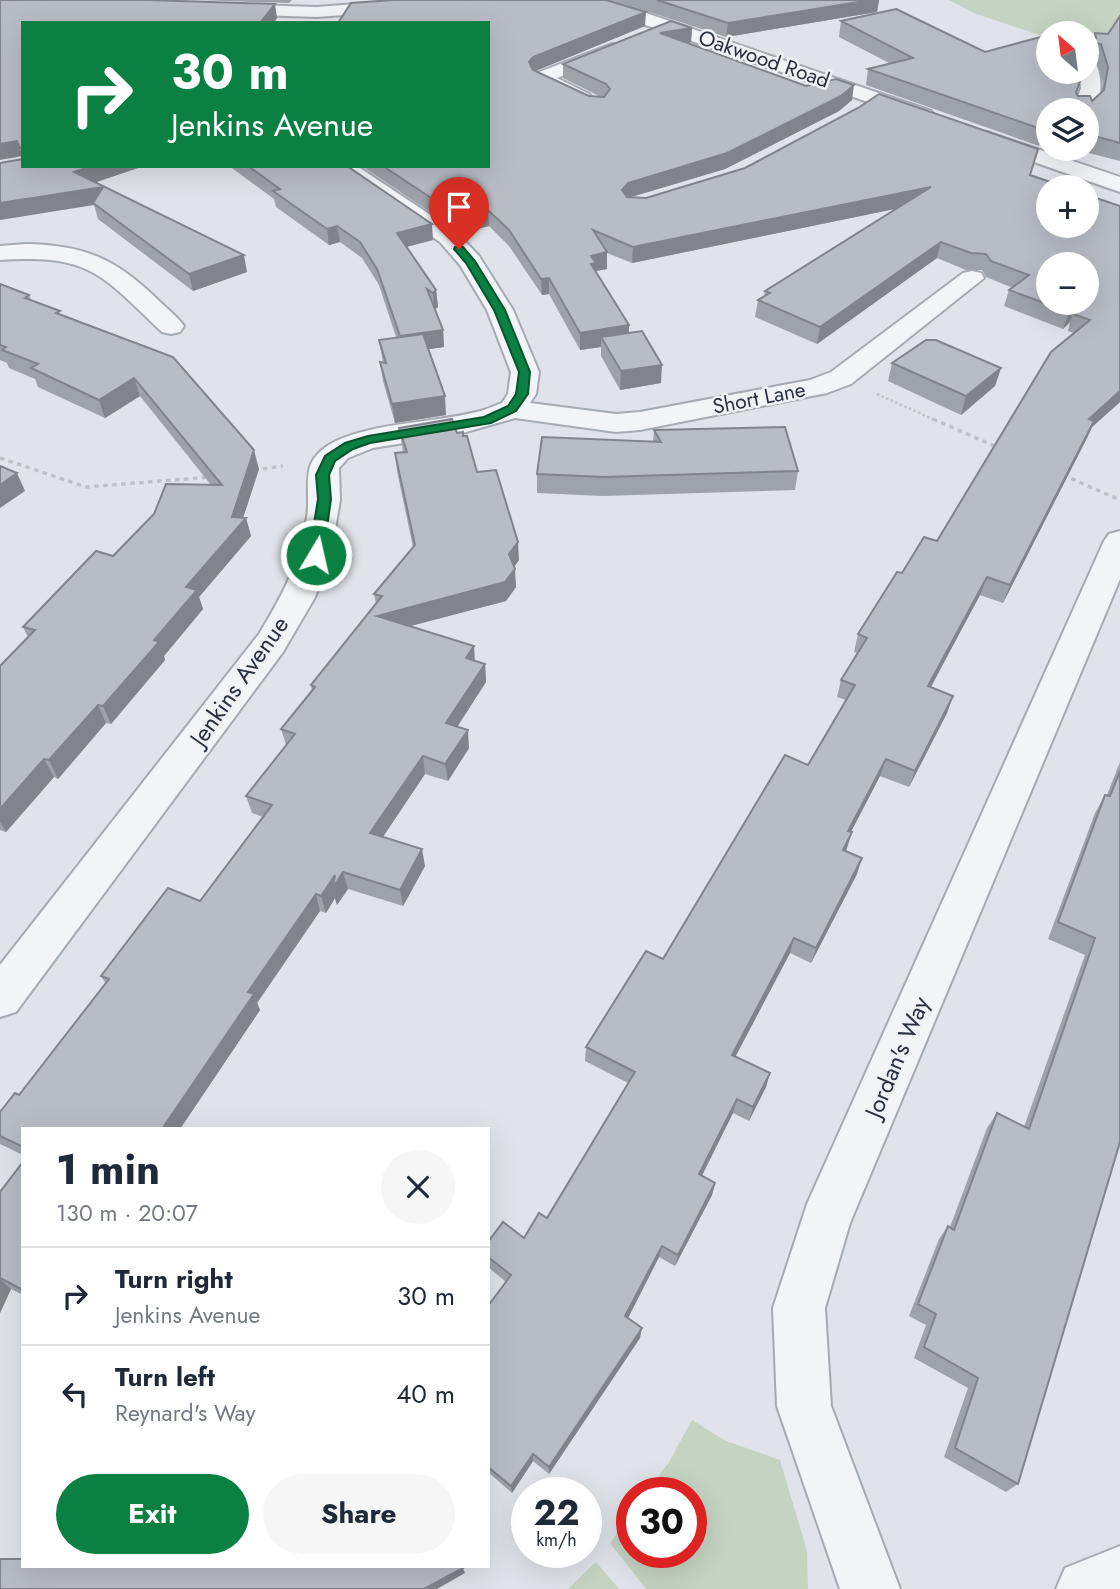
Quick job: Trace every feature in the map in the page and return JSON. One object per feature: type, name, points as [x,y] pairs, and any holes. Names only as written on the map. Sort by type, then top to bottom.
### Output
[{"type":"street","points":[[204,8],[316,17],[479,0]]},
{"type":"street","name":"Oakwood Road","points":[[564,0],[598,2],[940,121]]},
{"type":"street","points":[[597,105],[541,78],[670,26]]},
{"type":"street","points":[[853,111],[876,98]]},
{"type":"street","points":[[966,131],[1120,185]]},
{"type":"street","points":[[1005,145],[1036,131]]},
{"type":"street","points":[[329,459],[349,446],[368,440],[468,425],[512,409],[522,394],[525,372],[499,310],[470,261],[448,237],[345,168]]},
{"type":"street","points":[[0,253],[41,252],[90,261],[106,268],[171,326]]},
{"type":"street","name":"Short Lane","points":[[512,409],[616,423],[640,421],[817,387],[841,378],[972,278]]},
{"type":"street","name":"Jenkins Avenue","points":[[0,998],[271,643],[299,593],[316,555],[325,499],[323,475],[329,459]]},
{"type":"street","name":"Jordan's Way","points":[[870,1589],[804,1406],[799,1308],[825,1222],[1120,541]]},
{"type":"street","points":[[1086,1589],[1120,1576]]},
{"type":"path","points":[[841,378],[1006,450]]},
{"type":"path","points":[[0,458],[86,487],[212,477]]},
{"type":"path","points":[[251,471],[329,459]]},
{"type":"path","points":[[1056,472],[1120,500]]},
{"type":"green space","points":[[949,0],[1120,0],[1120,39],[1099,34],[1099,21],[1036,21],[1036,34],[974,13]]},
{"type":"green space","points":[[692,1420],[726,1441],[780,1460],[807,1551],[808,1589],[646,1589],[630,1568],[707,1568],[707,1477],[658,1477]]},
{"type":"green space","points":[[616,1535],[616,1551],[610,1543]]},
{"type":"green space","points":[[590,1568],[601,1568],[619,1589],[568,1589]]},
{"type":"building","points":[[0,0],[149,0],[275,4],[262,21],[21,21],[21,148],[17,141],[0,144]]},
{"type":"building","points":[[394,0],[606,0],[646,12],[533,57],[529,62],[533,70],[589,96],[604,97],[610,89],[606,84],[563,64],[671,21],[692,28],[660,33],[806,86],[836,79],[854,85],[841,96],[727,153],[628,183],[622,190],[627,197],[646,198],[745,168],[858,108],[879,94],[1036,148],[1030,175],[1036,177],[1036,238],[1099,238],[1099,199],[1120,206],[1120,391],[1089,419],[1094,421],[1010,585],[987,577],[928,686],[953,696],[915,771],[886,759],[848,831],[852,832],[843,850],[862,858],[816,948],[794,938],[732,1055],[770,1073],[753,1107],[737,1099],[699,1174],[715,1183],[678,1255],[662,1246],[625,1316],[642,1328],[549,1467],[533,1454],[517,1477],[511,1477],[511,1486],[490,1469],[490,1303],[511,1275],[490,1259],[490,1239],[503,1222],[524,1238],[539,1213],[547,1218],[635,1072],[586,1047],[646,951],[663,959],[785,755],[808,765],[855,685],[841,680],[867,638],[858,634],[897,572],[902,573],[924,537],[937,541],[1051,352],[1090,320],[1076,315],[1099,315],[1099,252],[1036,252],[1036,300],[1009,290],[1029,275],[991,261],[986,254],[971,253],[941,242],[820,327],[758,300],[770,293],[765,291],[931,187],[633,247],[593,230],[607,252],[591,256],[596,263],[591,264],[629,325],[580,333],[549,278],[541,279],[509,230],[488,210],[460,217],[386,168],[490,168],[490,21],[339,21],[351,3]]},
{"type":"building","points":[[657,0],[871,0],[728,23]]},
{"type":"building","points":[[896,9],[985,52],[1036,38],[1036,84],[1079,84],[1076,93],[1078,96],[1091,98],[1036,98],[1036,127],[868,69],[913,58],[841,21]]},
{"type":"building","points":[[1120,16],[1120,143],[1099,137],[1099,98],[1095,98],[1104,90],[1108,67],[1099,44],[1099,33],[1108,34]]},
{"type":"building","points":[[21,159],[21,168],[86,168],[74,172],[244,255],[189,274],[93,203],[103,187],[0,203],[0,163]]},
{"type":"building","points":[[251,168],[350,168],[432,224],[397,233],[436,290],[433,293],[427,289],[443,330],[400,336],[377,269],[360,242],[337,226],[327,229],[273,191],[280,189]]},
{"type":"building","points":[[0,284],[29,295],[25,298],[60,311],[56,313],[173,357],[254,450],[232,517],[246,518],[186,587],[197,590],[154,640],[159,642],[103,706],[98,705],[49,760],[44,759],[0,809],[0,666],[35,630],[23,627],[96,551],[113,556],[154,514],[166,484],[222,485],[134,378],[99,400],[31,368],[38,364],[2,350],[6,347],[0,345]]},
{"type":"building","points":[[642,331],[662,365],[621,371],[601,337]]},
{"type":"building","points":[[423,334],[445,396],[392,404],[380,362],[386,363],[379,340]]},
{"type":"building","points":[[926,340],[936,340],[1001,368],[966,396],[892,363]]},
{"type":"building","points":[[452,419],[457,433],[463,432],[463,436],[467,436],[477,472],[496,470],[518,542],[509,554],[515,569],[505,582],[377,616],[474,646],[466,658],[485,664],[446,723],[468,730],[445,764],[423,756],[370,833],[422,849],[400,890],[343,872],[333,888],[335,875],[321,896],[316,894],[248,992],[254,994],[163,1127],[21,1127],[21,1146],[0,1136],[0,1112],[15,1093],[19,1095],[109,979],[101,976],[168,888],[200,901],[272,805],[246,796],[295,734],[281,729],[315,687],[311,685],[382,596],[374,594],[415,545],[395,453],[407,452],[399,428]]},
{"type":"building","points":[[785,427],[798,471],[604,477],[537,474],[542,437],[661,442],[654,430]]},
{"type":"building","points":[[0,466],[17,473],[0,485]]},
{"type":"building","points":[[1120,771],[1120,1142],[1018,1484],[955,1448],[978,1378],[924,1347],[936,1314],[918,1304],[948,1226],[954,1230],[997,1113],[1029,1129],[1095,938],[1058,922],[1105,795],[1110,796]]},
{"type":"building","points":[[21,1165],[21,1289],[0,1278],[0,1192]]},
{"type":"building","points":[[0,1559],[21,1559],[21,1568],[463,1568],[424,1589],[0,1589]]},
{"type":"route","points":[[316,555],[325,499],[323,475],[329,459],[349,446],[368,440],[487,420],[512,409],[522,394],[525,372],[499,310],[470,261],[459,249]]}]
